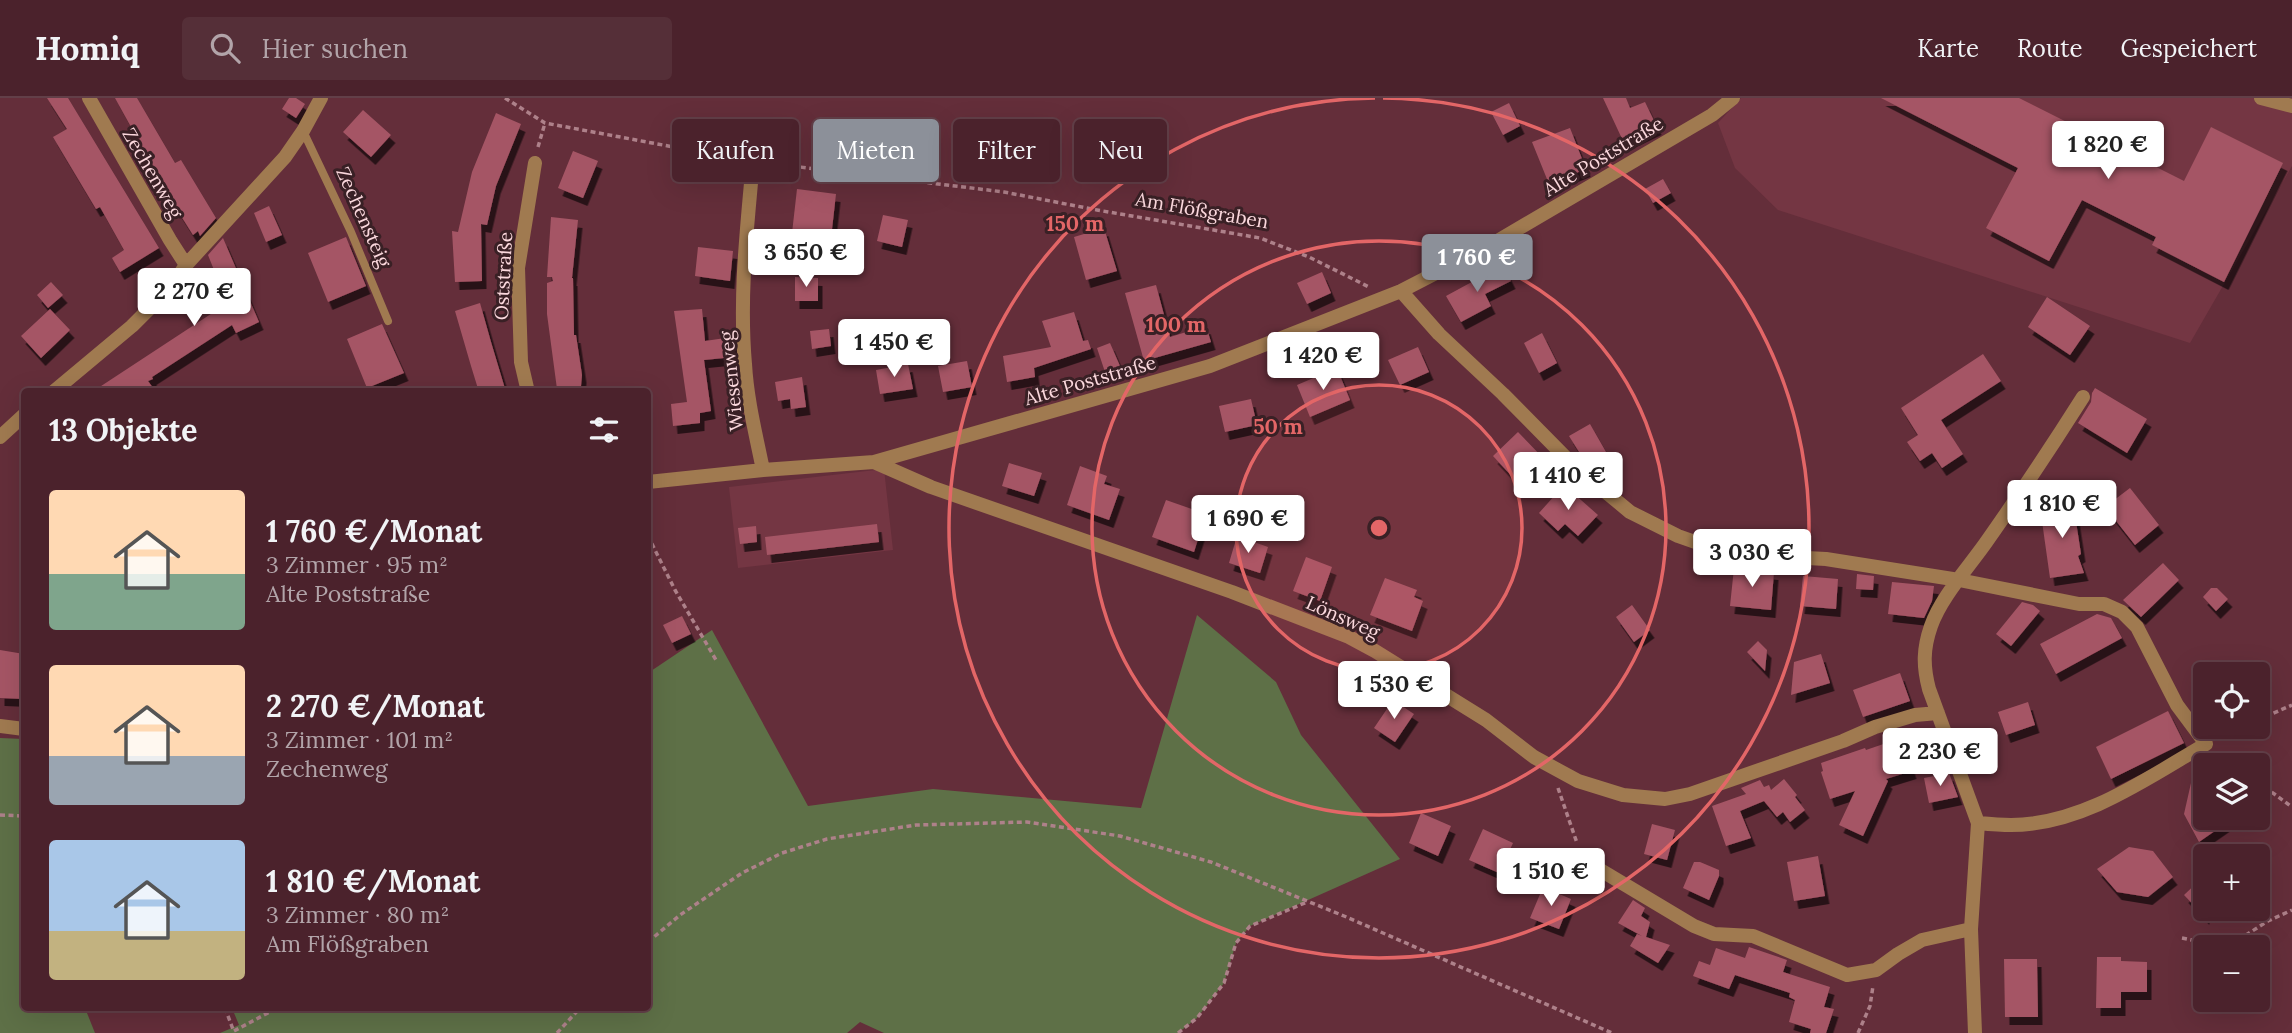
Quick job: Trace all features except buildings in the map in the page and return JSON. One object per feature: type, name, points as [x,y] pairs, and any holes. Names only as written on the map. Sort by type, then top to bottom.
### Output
[{"type":"street","name":"Zechenweg","points":[[89,98],[186,265]]},
{"type":"street","points":[[58,388],[132,326],[172,286],[186,265],[264,182],[303,131],[321,98]]},
{"type":"street","name":"Alte Poststraße","points":[[651,482],[874,462],[1210,366],[1396,294],[1494,243],[1712,115],[1733,98]]},
{"type":"street","points":[[2261,98],[2292,106]]},
{"type":"street","name":"Oststraße","points":[[527,388],[521,362],[518,268],[535,163]]},
{"type":"street","name":"Wiesenweg","points":[[751,182],[743,299],[745,365],[762,470]]},
{"type":"street","points":[[1396,294],[1503,394],[1572,464],[1630,512],[1678,536],[1729,554],[1826,559],[1959,580],[2079,604],[2104,604],[2123,612],[2137,627],[2177,705],[2206,744],[2140,783],[2094,806],[2052,820],[2012,825],[1978,823]]},
{"type":"street","points":[[1975,1033],[1971,929],[1978,823],[1924,670],[1924,649],[1931,624],[1942,602],[2018,497],[2083,397]]},
{"type":"street","points":[[0,437],[21,418]]},
{"type":"street","name":"Lönsweg","points":[[874,462],[931,487],[1232,592],[1349,638],[1375,651],[1486,720],[1550,766],[1578,781],[1623,795],[1665,799],[1714,786],[1843,741],[1875,727],[1915,715],[1938,713]]},
{"type":"street","points":[[0,726],[21,729]]},
{"type":"street","points":[[1582,859],[1694,926],[1714,933],[1753,936],[1847,975],[1876,970],[1922,940],[1971,929]]},
{"type":"lane","name":"Zechensteig","points":[[303,131],[351,232],[388,321]]},
{"type":"path","name":"Am Flößgraben","points":[[505,98],[545,123],[672,146]]},
{"type":"path","points":[[535,163],[545,123]]},
{"type":"path","name":"Am Flößgraben","points":[[799,167],[1004,192],[1260,238],[1396,294]]},
{"type":"path","points":[[651,542],[675,590],[716,660]]},
{"type":"path","points":[[2270,715],[2292,705]]},
{"type":"path","points":[[2206,744],[2217,739]]},
{"type":"path","points":[[1550,766],[1582,859]]},
{"type":"path","points":[[2270,791],[2292,807]]},
{"type":"path","points":[[0,815],[21,816]]},
{"type":"path","points":[[651,939],[680,915],[742,873],[782,853],[827,839],[916,825],[1027,822],[1120,836],[1211,862],[1612,1033]]},
{"type":"path","points":[[1178,1033],[1197,1018],[1224,984],[1236,943],[1250,926],[1308,902]]},
{"type":"path","points":[[2182,938],[2227,947],[2267,921],[2292,910]]},
{"type":"path","points":[[1858,1033],[1870,1006],[1876,970]]},
{"type":"path","points":[[226,1011],[234,1032],[271,1011]]},
{"type":"path","points":[[557,1033],[577,1011]]},
{"type":"shaded area","points":[[1741,98],[2292,98],[2292,166],[2190,343],[1778,210],[1735,168],[1718,123]]},
{"type":"shaded area","points":[[884,469],[893,550],[738,568],[729,487]]},
{"type":"green space","points":[[1197,615],[1276,682],[1301,735],[1400,859],[1250,926],[1236,943],[1224,983],[1197,1018],[1178,1033],[884,1033],[860,1022],[847,1033],[220,1033],[239,1025],[233,1011],[651,1011],[651,671],[712,630],[808,806],[933,789],[1141,808]]},
{"type":"green space","points":[[0,738],[21,739],[21,1011],[86,1011],[95,1033],[0,1033]]}]
